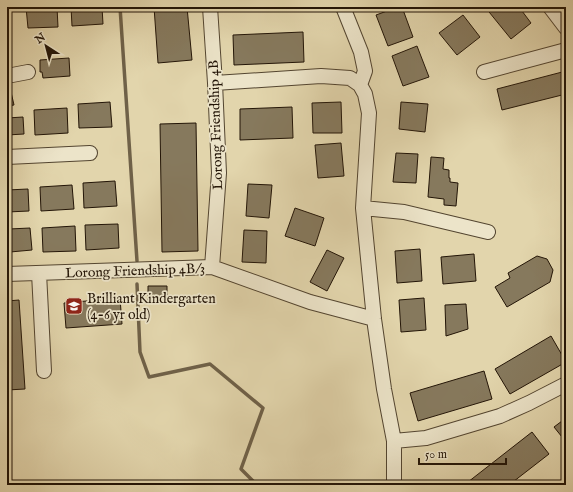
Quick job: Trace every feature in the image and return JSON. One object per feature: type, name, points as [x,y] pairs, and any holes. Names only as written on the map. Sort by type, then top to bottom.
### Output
[{"type":"street","name":"Lorong Friendship 4B","points":[[210,7],[219,173],[212,267]]},
{"type":"street","points":[[343,7],[361,52],[365,71],[360,85]]},
{"type":"street","points":[[550,7],[566,28]]},
{"type":"street","points":[[484,72],[566,50]]},
{"type":"street","points":[[7,76],[28,72]]},
{"type":"street","points":[[215,83],[321,76],[350,78],[360,85],[365,94],[369,113],[363,208],[378,351],[394,441],[394,485]]},
{"type":"street","points":[[7,157],[90,153]]},
{"type":"street","points":[[363,208],[404,212],[488,232]]},
{"type":"street","name":"Lorong Friendship 4B/3","points":[[7,274],[212,267],[310,302],[374,319]]},
{"type":"street","points":[[39,273],[44,371]]},
{"type":"street","points":[[394,441],[426,438],[500,416],[566,384]]},
{"type":"building","points":[[26,7],[57,7],[58,27],[28,28]]},
{"type":"building","points":[[71,7],[102,7],[103,24],[72,26]]},
{"type":"building","points":[[154,7],[187,7],[192,60],[158,63]]},
{"type":"building","points":[[234,7],[283,7],[284,9],[234,10]]},
{"type":"building","points":[[402,7],[413,37],[388,46],[376,15]]},
{"type":"building","points":[[485,7],[519,7],[531,23],[511,39]]},
{"type":"building","points":[[463,15],[480,37],[457,55],[439,33]]},
{"type":"building","points":[[303,32],[304,62],[234,65],[233,35]]},
{"type":"building","points":[[417,46],[429,77],[403,86],[392,56]]},
{"type":"building","points":[[69,58],[70,76],[43,78],[42,72],[40,72],[40,60]]},
{"type":"building","points":[[566,71],[566,94],[502,110],[497,89]]},
{"type":"building","points":[[11,92],[14,105],[7,106],[7,93]]},
{"type":"building","points":[[110,102],[112,127],[79,128],[78,104]]},
{"type":"building","points":[[341,102],[342,133],[313,133],[312,103]]},
{"type":"building","points":[[401,102],[428,104],[425,132],[399,129]]},
{"type":"building","points":[[292,107],[293,138],[240,140],[240,109]]},
{"type":"building","points":[[67,108],[68,133],[35,135],[34,110]]},
{"type":"building","points":[[23,117],[24,134],[7,135],[7,118]]},
{"type":"building","points":[[196,123],[198,251],[162,252],[160,124]]},
{"type":"building","points":[[341,143],[344,176],[318,178],[315,145]]},
{"type":"building","points":[[396,153],[418,154],[416,183],[393,182]]},
{"type":"building","points":[[431,157],[444,158],[443,169],[449,170],[450,182],[458,183],[456,206],[444,205],[444,199],[428,197]]},
{"type":"building","points":[[115,181],[117,206],[84,208],[83,183]]},
{"type":"building","points":[[248,184],[272,185],[269,218],[246,216]]},
{"type":"building","points":[[72,185],[74,209],[41,211],[40,187]]},
{"type":"building","points":[[28,189],[29,211],[7,212],[7,190]]},
{"type":"building","points":[[295,208],[324,218],[315,246],[285,236]]},
{"type":"building","points":[[118,224],[119,248],[86,250],[85,225]]},
{"type":"building","points":[[75,226],[76,251],[43,252],[42,228]]},
{"type":"building","points":[[30,228],[32,250],[10,252],[9,229]]},
{"type":"building","points":[[244,230],[267,231],[266,263],[242,262]]},
{"type":"building","points":[[420,249],[422,281],[397,283],[395,251]]},
{"type":"building","points":[[327,250],[344,258],[327,291],[310,282]]},
{"type":"building","points":[[474,254],[476,281],[443,284],[441,257]]},
{"type":"building","points":[[537,256],[547,259],[553,270],[550,282],[507,307],[495,287],[510,278],[508,273]]},
{"type":"building","points":[[148,286],[167,286],[167,303],[148,303]]},
{"type":"building","points":[[120,298],[122,324],[66,328],[64,303]]},
{"type":"building","points":[[424,298],[426,330],[401,332],[399,300]]},
{"type":"building","points":[[19,300],[25,389],[7,390],[7,301]]},
{"type":"building","points":[[466,304],[468,329],[446,336],[445,305]]},
{"type":"building","points":[[551,336],[566,362],[510,394],[495,369]]},
{"type":"building","points":[[484,371],[492,399],[418,421],[410,393]]},
{"type":"building","points":[[566,418],[566,442],[554,427]]},
{"type":"building","points":[[532,432],[549,454],[509,485],[470,485],[468,482]]},
{"type":"waterway","points":[[120,7],[137,261]]},
{"type":"waterway","points":[[137,284],[140,352],[149,377],[210,364],[263,408],[241,469],[257,485]]},
{"type":"place","name":"Brilliant Kindergarten (4-6 yr old)","points":[[74,306]]}]
